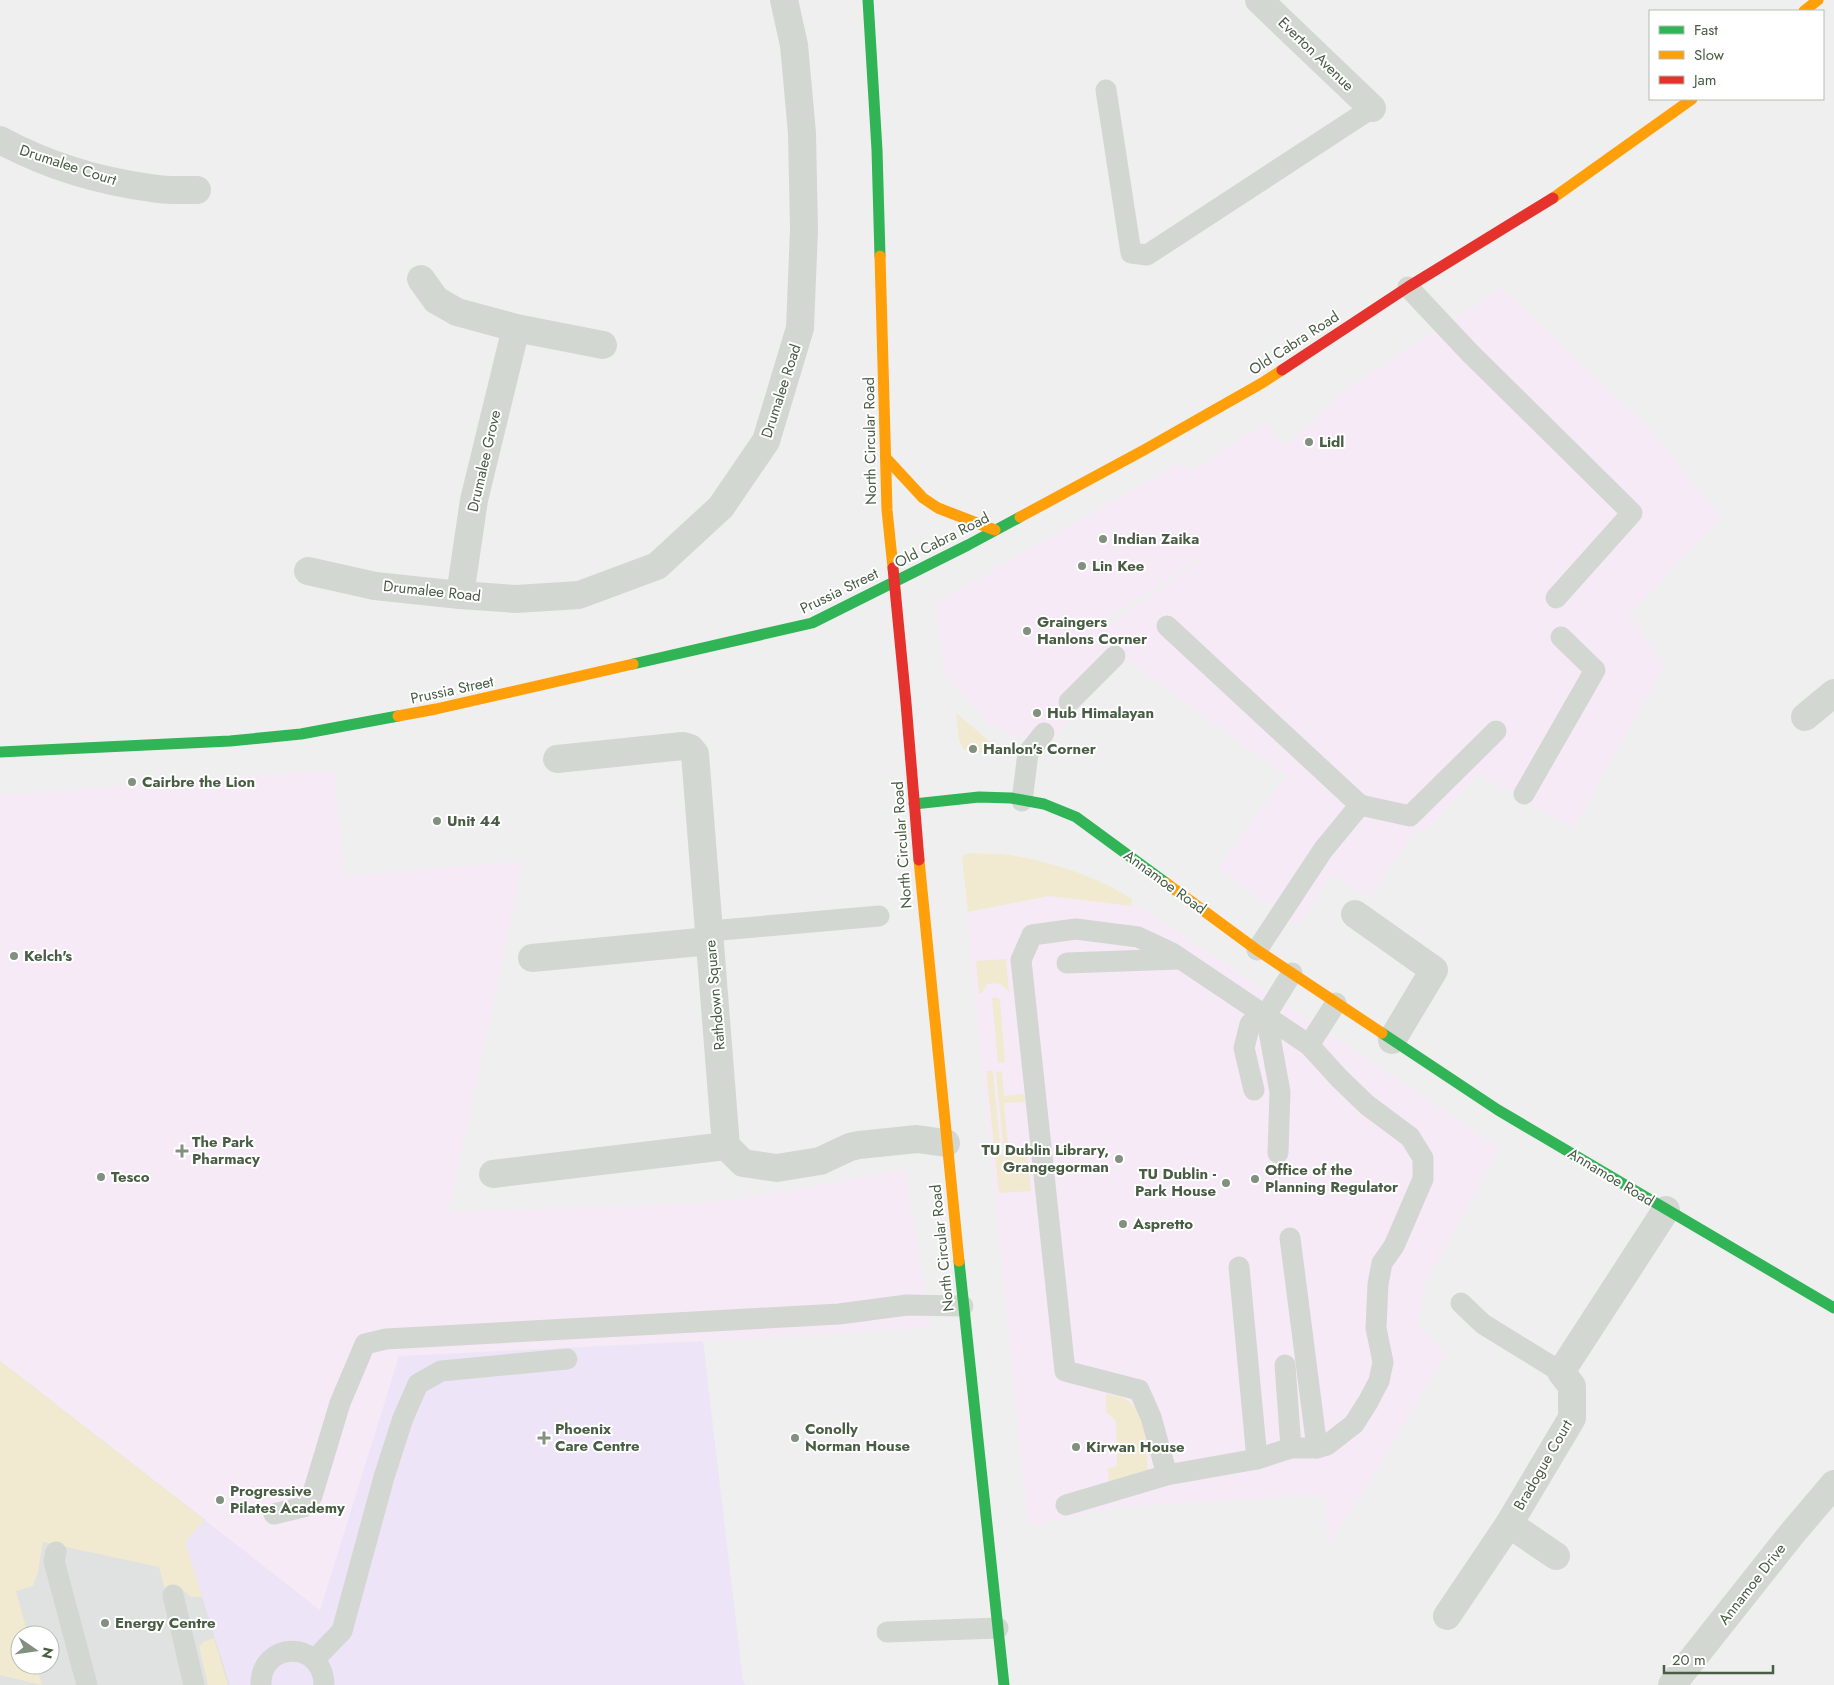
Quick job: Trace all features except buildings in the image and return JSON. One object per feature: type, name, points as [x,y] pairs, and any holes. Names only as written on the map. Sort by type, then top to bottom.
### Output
[{"type":"main road","name":"North Circular Road","points":[[868,0],[877,150],[886,510],[905,689],[923,914],[1004,1685]]},
{"type":"main road","points":[[1805,10],[1818,0]]},
{"type":"main road","name":"Old Cabra Road","points":[[894,581],[995,530],[1144,450],[1262,383],[1408,287],[1561,193],[1691,100]]},
{"type":"main road","points":[[886,458],[923,498],[938,508],[995,530]]},
{"type":"main road","name":"Prussia Street","points":[[0,752],[230,741],[301,734],[436,709],[812,623],[894,581]]},
{"type":"main road","name":"Annamoe Road","points":[[914,804],[966,798],[1001,798],[1044,804],[1076,816],[1256,950],[1498,1110],[1834,1308]]},
{"type":"street","name":"Drumalee Road","points":[[308,571],[375,586],[460,595],[516,599],[579,595],[656,566],[721,507],[766,441],[800,328],[804,230],[802,133],[794,45],[784,0]]},
{"type":"street","name":"Everton Avenue","points":[[1259,0],[1372,108]]},
{"type":"street","name":"Drumalee Court","points":[[0,140],[28,155],[96,178],[152,189],[197,190]]},
{"type":"street","points":[[421,279],[436,300],[457,312],[516,328],[604,345]]},
{"type":"street","name":"Drumalee Grove","points":[[460,595],[474,500],[516,328]]},
{"type":"street","points":[[1805,717],[1834,693]]},
{"type":"street","name":"Rathdown Square","points":[[557,760],[683,746],[690,748],[695,754],[726,1146]]},
{"type":"street","points":[[1355,914],[1434,970],[1392,1040]]},
{"type":"street","points":[[532,958],[710,936]]},
{"type":"street","points":[[493,1174],[726,1146],[742,1164],[777,1168],[820,1161],[850,1147],[859,1145],[917,1138],[946,1143]]},
{"type":"street","points":[[1561,1372],[1666,1210]]},
{"type":"street","name":"Bradogue Court","points":[[1448,1616],[1509,1524],[1572,1418],[1572,1386],[1561,1372]]},
{"type":"street","name":"Annamoe Drive","points":[[1672,1685],[1790,1536],[1834,1484]]},
{"type":"street","points":[[1509,1524],[1556,1556]]},
{"type":"lane","points":[[1106,90],[1131,253],[1147,255],[1372,108]]},
{"type":"lane","points":[[1408,287],[1469,352],[1632,513],[1556,598]]},
{"type":"lane","points":[[1167,626],[1360,805],[1410,816],[1496,731]]},
{"type":"lane","points":[[1524,794],[1595,670],[1561,637]]},
{"type":"lane","points":[[1069,702],[1115,656]]},
{"type":"lane","points":[[1022,801],[1028,754],[1044,733]]},
{"type":"lane","points":[[1256,950],[1324,850],[1360,805]]},
{"type":"lane","points":[[710,936],[880,916]]},
{"type":"lane","points":[[1066,1505],[1167,1475],[1256,1459],[1291,1448],[1317,1448],[1327,1445],[1354,1424],[1378,1381],[1383,1362],[1376,1328],[1378,1284],[1382,1263],[1394,1246],[1423,1179],[1423,1158],[1410,1137],[1367,1105],[1309,1045],[1181,959],[1138,937],[1076,928],[1032,935],[1021,960],[1064,1372],[1139,1390],[1151,1417],[1167,1475]]},
{"type":"lane","points":[[1067,963],[1181,959]]},
{"type":"lane","points":[[1254,1090],[1244,1048],[1250,1024],[1266,1015],[1292,973]]},
{"type":"lane","points":[[1309,1045],[1336,1002]]},
{"type":"lane","points":[[1266,1015],[1280,1092],[1278,1153]]},
{"type":"lane","points":[[1290,1238],[1317,1448]]},
{"type":"lane","points":[[1239,1267],[1256,1459]]},
{"type":"lane","points":[[1461,1303],[1483,1324],[1561,1372]]},
{"type":"lane","points":[[274,1514],[303,1507],[312,1496],[340,1402],[365,1344],[395,1338],[840,1314],[907,1305],[963,1306]]},
{"type":"lane","points":[[314,1660],[342,1631],[384,1477],[403,1418],[418,1384],[441,1371],[567,1359]]},
{"type":"lane","points":[[1285,1365],[1291,1448]]},
{"type":"lane","points":[[56,1552],[54,1561],[87,1685]]},
{"type":"lane","points":[[173,1595],[194,1685]]},
{"type":"lane","points":[[888,1632],[998,1628]]},
{"type":"lane","points":[[261,1685],[262,1672],[268,1663],[276,1656],[285,1652],[295,1651],[306,1654],[314,1660],[320,1668],[324,1685]]},
{"type":"shaded area","points":[[1502,288],[1653,432],[1721,518],[1629,614],[1664,666],[1573,829],[1479,773],[1427,829],[1411,836],[1368,897],[1331,875],[1298,926],[1218,868],[1286,776],[1124,657],[1076,708],[1046,747],[991,725],[945,674],[936,603],[1177,464],[1194,469],[1267,421],[1276,438],[1286,446],[1344,390]],"holes":[[[1234,537],[1107,627],[1102,621]]]},
{"type":"shaded area","points":[[956,713],[996,747],[994,752],[984,753],[963,749],[959,739]]},
{"type":"shaded area","points":[[334,770],[345,876],[523,861],[449,1212],[707,1203],[905,1170],[931,1327],[703,1341],[399,1356],[320,1610],[0,1361],[0,795]]},
{"type":"shaded area","points":[[965,854],[1010,855],[1073,871],[1104,883],[1132,899],[1131,906],[1049,896],[968,912],[962,858]]},
{"type":"shaded area","points":[[1049,896],[1140,907],[1500,1148],[1425,1283],[1417,1325],[1446,1353],[1371,1479],[1332,1538],[1328,1539],[1324,1494],[1117,1507],[1028,1525],[967,914]]},
{"type":"shaded area","points":[[1006,959],[1009,992],[1002,985],[994,983],[987,984],[982,993],[979,993],[976,961]]},
{"type":"shaded area","points":[[993,997],[1000,1000],[1005,1062],[998,1063],[992,999]]},
{"type":"shaded area","points":[[986,1071],[993,1071],[1001,1155],[1027,1153],[1031,1191],[999,1193]]},
{"type":"shaded area","points":[[1002,1071],[1004,1096],[1024,1094],[1025,1102],[1004,1103],[1008,1147],[1028,1146],[1028,1151],[1004,1153],[996,1072]]},
{"type":"shaded area","name":"Phoenix Care Centre","points":[[703,1341],[743,1681],[746,1685],[230,1685],[185,1542],[205,1520],[320,1610],[399,1356]]},
{"type":"shaded area","points":[[0,1361],[205,1520],[185,1542],[230,1685],[0,1685]]},
{"type":"shaded area","points":[[0,1361],[205,1520],[185,1542],[202,1597],[191,1597],[182,1589],[166,1593],[159,1567],[43,1542],[38,1572],[33,1586],[16,1591],[25,1625],[10,1625],[10,1675],[39,1675],[42,1685],[0,1675]]},
{"type":"shaded area","points":[[1106,1394],[1120,1397],[1138,1411],[1147,1444],[1148,1469],[1146,1473],[1109,1482],[1108,1469],[1117,1466],[1116,1421],[1106,1412]]},
{"type":"shaded area","points":[[214,1638],[228,1685],[208,1685],[199,1647],[203,1642]]},
{"type":"traffic: fast","points":[[868,0],[877,150],[880,256]]},
{"type":"traffic: fast","points":[[633,664],[812,623],[1020,517]]},
{"type":"traffic: fast","points":[[0,752],[230,741],[301,734],[398,716]]},
{"type":"traffic: fast","points":[[914,804],[979,797],[1011,798],[1044,804],[1076,817],[1166,883]]},
{"type":"traffic: fast","points":[[1382,1033],[1498,1110],[1834,1308]]},
{"type":"traffic: fast","points":[[959,1261],[1004,1685]]},
{"type":"traffic: slow","points":[[1805,10],[1818,0]]},
{"type":"traffic: slow","points":[[1553,198],[1691,100]]},
{"type":"traffic: slow","points":[[880,256],[887,510],[893,568]]},
{"type":"traffic: slow","points":[[1020,517],[1144,450],[1282,370]]},
{"type":"traffic: slow","points":[[886,458],[923,498],[938,508],[995,530]]},
{"type":"traffic: slow","points":[[398,716],[633,664]]},
{"type":"traffic: slow","points":[[919,860],[959,1261]]},
{"type":"traffic: slow","points":[[1166,883],[1257,950],[1382,1033]]},
{"type":"traffic: jam","points":[[1282,370],[1408,287],[1553,198]]},
{"type":"traffic: jam","points":[[893,568],[919,860]]},
{"type":"place","name":"Lidl","points":[[1309,442]]},
{"type":"place","name":"Indian Zaika","points":[[1103,539]]},
{"type":"place","name":"Lin Kee","points":[[1082,566]]},
{"type":"place","name":"Graingers Hanlons Corner","points":[[1027,631]]},
{"type":"place","name":"Hub Himalayan","points":[[1037,713]]},
{"type":"place","name":"Hanlon's Corner","points":[[973,749]]},
{"type":"place","name":"Cairbre the Lion","points":[[132,782]]},
{"type":"place","name":"Unit 44","points":[[437,821]]},
{"type":"place","name":"Kelch's","points":[[14,956]]},
{"type":"place","name":"The Park Pharmacy","points":[[182,1151]]},
{"type":"place","name":"TU Dublin Library, Grangegorman","points":[[1119,1159]]},
{"type":"place","name":"Tesco","points":[[101,1177]]},
{"type":"place","name":"Office of the Planning Regulator","points":[[1255,1179]]},
{"type":"place","name":"TU Dublin - Park House","points":[[1226,1183]]},
{"type":"place","name":"Aspretto","points":[[1123,1224]]},
{"type":"place","name":"Phoenix Care Centre","points":[[544,1438]]},
{"type":"place","name":"Conolly Norman House","points":[[795,1438]]},
{"type":"place","name":"Kirwan House","points":[[1076,1447]]},
{"type":"place","name":"Progressive Pilates Academy","points":[[220,1500]]},
{"type":"place","name":"Energy Centre","points":[[105,1623]]}]
